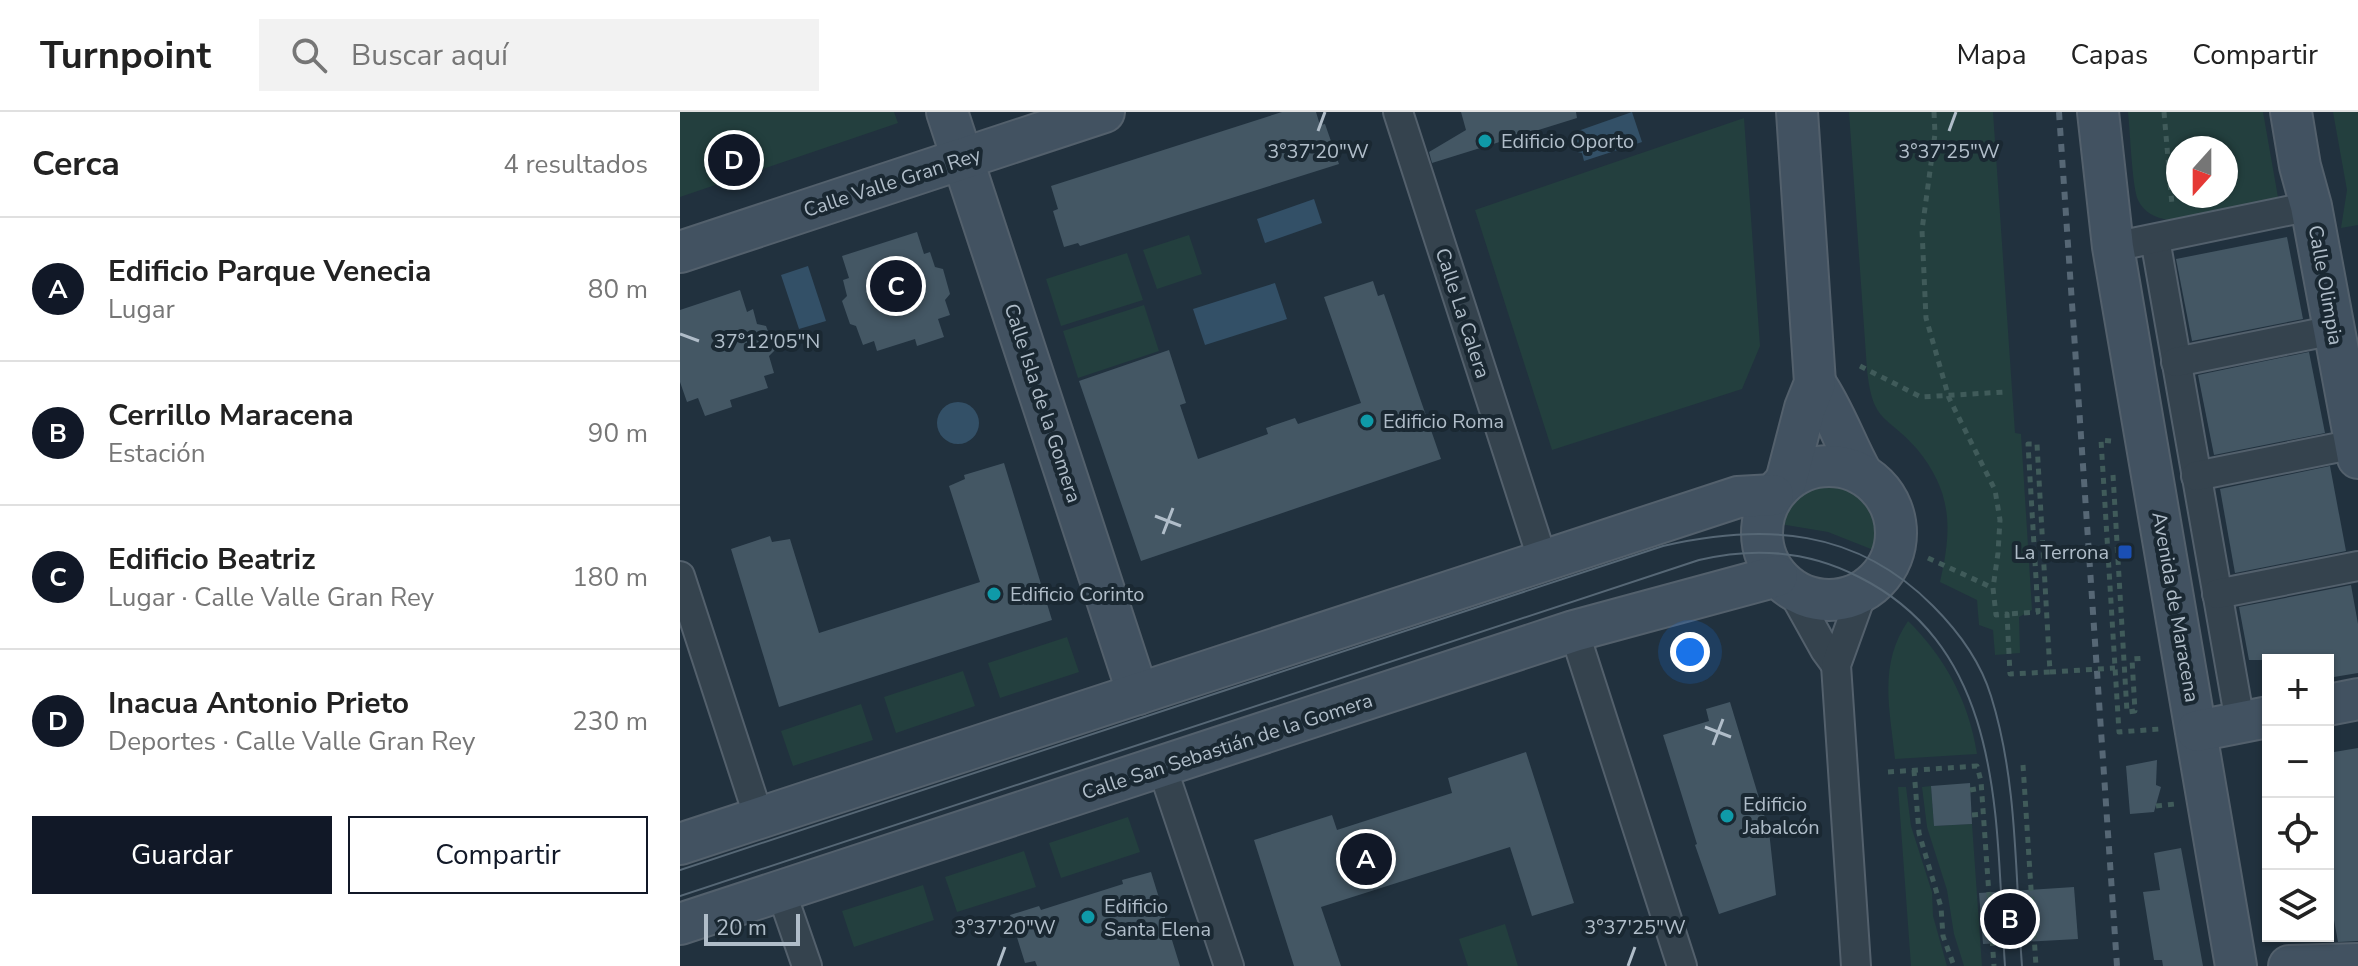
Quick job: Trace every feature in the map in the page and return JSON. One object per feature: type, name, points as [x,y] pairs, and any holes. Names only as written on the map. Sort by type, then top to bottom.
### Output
[{"type":"main road","name":"Calle Isla de la Gomera","points":[[947,112],[1138,694]]},
{"type":"main road","name":"Calle Valle Gran Rey","points":[[680,252],[1104,112]]},
{"type":"main road","points":[[680,844],[1738,497],[1779,488],[1803,471],[1822,466],[1843,467],[1862,474],[1879,488],[1891,505],[1897,525],[1896,546],[1888,568],[1862,593],[1845,600],[1826,601],[1807,597],[1784,583],[1764,553],[1761,533],[1764,513],[1779,488],[1815,383],[1797,112]]},
{"type":"main road","name":"Avenida de Maracena","points":[[2098,112],[2113,247],[2236,966]]},
{"type":"main road","name":"Calle Olimpia","points":[[2291,112],[2357,451]]},
{"type":"main road","points":[[1815,383],[1834,411],[1843,441],[1862,474]]},
{"type":"main road","name":"Calle San Sebastián de la Gomera","points":[[680,924],[1574,631],[1784,583]]},
{"type":"main road","points":[[2334,704],[2358,699]]},
{"type":"main road","points":[[2197,731],[2254,720]]},
{"type":"main road","points":[[2289,966],[2358,964]]},
{"type":"street","name":"Calle La Calera","points":[[1398,112],[1543,561]]},
{"type":"street","points":[[2113,247],[2311,206]]},
{"type":"street","points":[[2155,239],[2217,594],[2254,720]]},
{"type":"street","points":[[2176,362],[2334,330]]},
{"type":"street","points":[[2196,476],[2357,451]]},
{"type":"street","points":[[2217,594],[2358,566]]},
{"type":"street","points":[[680,576],[759,818]]},
{"type":"street","points":[[1784,583],[1836,665]]},
{"type":"street","points":[[1856,966],[1836,665],[1862,593]]},
{"type":"street","points":[[1574,631],[1682,966]]},
{"type":"street","points":[[1162,767],[1229,966]]},
{"type":"street","points":[[781,891],[807,966]]},
{"type":"path","points":[[1934,112],[1935,134],[1922,230],[1926,318],[1949,398],[1995,490],[2000,520],[1993,588],[1996,615],[2038,612],[2028,444],[2037,444],[2050,672]]},
{"type":"path","points":[[2164,112],[2166,136]]},
{"type":"path","points":[[1860,366],[1921,397],[1949,398],[2005,392]]},
{"type":"path","points":[[2112,454],[2111,439],[2101,440],[2119,732],[2149,730]]},
{"type":"path","points":[[2113,469],[2127,712],[2135,711],[2132,659],[2146,658]]},
{"type":"path","points":[[1928,558],[1993,588]]},
{"type":"path","points":[[2007,614],[2010,674],[2115,668]]},
{"type":"path","points":[[2023,765],[2036,966]]},
{"type":"path","points":[[1888,772],[1977,766],[1982,788],[1994,966]]},
{"type":"path","points":[[1914,770],[1919,833],[1941,907],[1943,936],[1954,966]]},
{"type":"path","points":[[1970,790],[1982,788]]},
{"type":"path","points":[[2156,806],[2178,804]]},
{"type":"path","points":[[1972,815],[1984,814]]},
{"type":"green space","points":[[680,112],[894,112],[898,123],[680,197]]},
{"type":"green space","points":[[1849,112],[1993,112],[2015,433],[2021,434],[2032,610],[2019,617],[2020,653],[1995,655],[1993,630],[1979,625],[1977,600],[1940,582],[1947,545],[1943,497],[1929,465],[1917,449],[1883,417],[1873,401],[1867,370]]},
{"type":"green space","points":[[2128,112],[2263,112],[2279,203],[2203,220],[2163,219],[2148,212],[2138,200]]},
{"type":"green space","points":[[2333,112],[2358,112],[2358,225],[2341,228],[2347,190]]},
{"type":"green space","points":[[1744,118],[1760,346],[1742,389],[1552,450],[1475,210]]},
{"type":"green space","points":[[1189,235],[1202,274],[1157,289],[1143,250]]},
{"type":"green space","points":[[1127,253],[1143,300],[1061,326],[1046,279]]},
{"type":"green space","points":[[1144,305],[1159,351],[1078,378],[1063,331]]},
{"type":"green space","points":[[1830,484],[1853,492],[1870,506],[1878,526],[1876,551],[1828,532],[1780,524],[1787,508],[1798,496]]},
{"type":"green space","points":[[1908,621],[1933,650],[1953,682],[1968,716],[1977,754],[1895,759],[1889,671]]},
{"type":"green space","points":[[1067,637],[1079,672],[1000,698],[988,663]]},
{"type":"green space","points":[[963,671],[975,706],[896,733],[884,697]]},
{"type":"green space","points":[[861,704],[873,740],[793,766],[781,731]]},
{"type":"green space","points":[[1931,786],[1934,826],[1972,824],[1982,966],[1964,966],[1954,934],[1947,890],[1927,827],[1922,787]]},
{"type":"green space","points":[[1898,787],[1906,787],[1911,826],[1932,892],[1933,916],[1947,966],[1911,966]]},
{"type":"green space","points":[[1128,817],[1140,852],[1061,878],[1049,843]]},
{"type":"green space","points":[[1024,851],[1036,887],[957,912],[945,877]]},
{"type":"green space","points":[[923,885],[934,920],[854,947],[842,911]]},
{"type":"green space","points":[[1505,924],[1518,966],[1468,966],[1459,939]]},
{"type":"water","points":[[1632,112],[1642,142],[1584,161],[1582,153],[1573,151],[1572,142],[1577,138],[1575,132]]},
{"type":"water","points":[[1314,199],[1322,223],[1265,243],[1257,219]]},
{"type":"water","points":[[808,266],[826,321],[799,329],[781,275]]},
{"type":"water","points":[[1275,283],[1287,319],[1205,345],[1193,309]]},
{"type":"water","points":[[958,402],[973,408],[979,423],[973,438],[958,444],[943,438],[937,423],[943,408]]},
{"type":"building","points":[[1282,112],[1316,112],[1320,125],[1325,124],[1339,164],[1080,246],[1078,243],[1064,247],[1053,211],[1058,209],[1051,186]]},
{"type":"building","name":"Edificio Oporto","points":[[1461,112],[1576,112],[1577,118],[1432,163],[1429,152],[1466,130]]},
{"type":"building","points":[[917,232],[924,254],[930,252],[935,267],[943,269],[950,294],[945,300],[950,315],[938,319],[944,337],[917,346],[915,339],[877,351],[874,341],[863,345],[856,326],[850,324],[842,301],[847,296],[843,280],[849,278],[842,256]]},
{"type":"building","points":[[2287,237],[2303,319],[2192,341],[2176,259]]},
{"type":"building","name":"Edificio Roma","points":[[1373,281],[1378,296],[1384,294],[1441,459],[1141,561],[1079,381],[1169,350],[1186,403],[1180,405],[1198,459],[1268,434],[1266,428],[1295,418],[1298,424],[1361,403],[1324,297]]},
{"type":"building","points":[[740,290],[747,312],[753,309],[757,324],[766,326],[775,350],[769,356],[774,373],[764,376],[768,388],[730,400],[732,407],[705,416],[698,398],[687,402],[680,382],[680,310]]},
{"type":"building","points":[[2309,352],[2325,433],[2214,455],[2198,375]]},
{"type":"building","name":"Edificio Corinto","points":[[1004,463],[1052,620],[779,707],[731,549],[770,536],[772,542],[790,539],[819,633],[980,582],[949,486],[965,479],[964,475]]},
{"type":"building","points":[[2330,466],[2346,551],[2235,573],[2220,489]]},
{"type":"building","points":[[2351,585],[2358,624],[2358,673],[2334,677],[2334,654],[2262,654],[2262,660],[2249,660],[2239,607]]},
{"type":"building","name":"Edificio Jabalcón","points":[[1730,702],[1769,831],[1776,895],[1719,914],[1663,735],[1709,721],[1706,709]]},
{"type":"building","points":[[2358,748],[2358,941],[2338,942],[2334,920],[2334,752]]},
{"type":"building","points":[[1526,752],[1574,903],[1532,916],[1510,847],[1321,907],[1341,966],[1294,966],[1254,840],[1332,815],[1337,830],[1452,793],[1448,778]]},
{"type":"building","points":[[2157,760],[2156,785],[2161,787],[2154,812],[2130,814],[2126,766]]},
{"type":"building","points":[[1970,783],[1972,824],[1934,826],[1931,786]]},
{"type":"building","points":[[2181,848],[2203,966],[2163,966],[2162,960],[2154,960],[2143,892],[2160,890],[2154,853]]},
{"type":"building","name":"Edificio Santa Elena","points":[[1151,872],[1180,966],[1037,966],[1035,961],[1025,963],[1010,915],[1039,906],[1041,910]]},
{"type":"building","points":[[2074,887],[2078,939],[1983,944],[1979,893]]},
{"type":"tram line","points":[[680,870],[1663,546],[1700,539],[1773,534],[1807,538],[1873,560],[1933,606],[1960,636],[1975,659],[1991,696],[2006,762],[2014,830],[2022,966]]},
{"type":"tram line","points":[[680,896],[1699,560],[1740,554],[1781,554],[1821,562],[1859,577],[1908,609],[1943,650],[1968,696],[1984,747],[1994,801],[2005,966]]},
{"type":"railway","points":[[2059,112],[2117,966]]},
{"type":"place","name":"Edificio Oporto","points":[[1485,141]]},
{"type":"place","name":"Inacua Antonio Prieto","points":[[734,160]]},
{"type":"place","name":"Edificio Beatriz","points":[[896,286]]},
{"type":"place","name":"Edificio Roma","points":[[1367,421]]},
{"type":"place","name":"La Terrona","points":[[2125,552]]},
{"type":"place","name":"Edificio Corinto","points":[[994,594]]},
{"type":"place","name":"Edificio Jabalcón","points":[[1727,816]]},
{"type":"place","name":"Edificio Parque Venecia","points":[[1366,859]]},
{"type":"place","name":"Edificio Santa Elena","points":[[1088,917]]},
{"type":"place","name":"Cerrillo Maracena","points":[[2010,919]]}]
